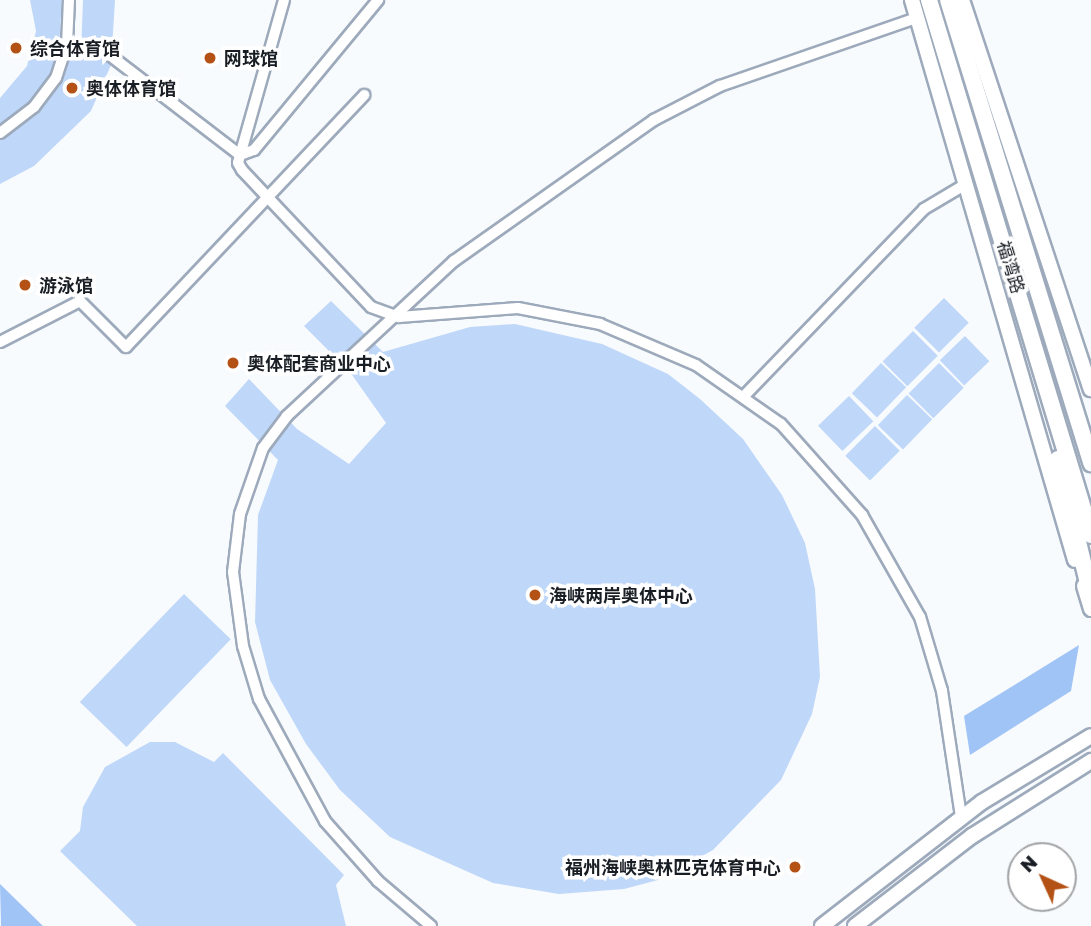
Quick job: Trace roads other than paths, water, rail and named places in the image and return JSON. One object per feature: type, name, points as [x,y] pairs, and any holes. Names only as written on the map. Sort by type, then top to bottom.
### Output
[{"type":"highway","name":"福湾路","points":[[929,0],[1091,535]]},
{"type":"highway","name":"福湾路","points":[[948,0],[1091,463]]},
{"type":"highway","points":[[1012,270],[1091,595]]},
{"type":"main road","points":[[912,0],[1091,608]]},
{"type":"main road","points":[[961,0],[1091,389]]},
{"type":"main road","points":[[822,926],[961,817],[1091,736]]},
{"type":"main road","points":[[855,926],[980,830],[1091,761]]},
{"type":"street","points":[[0,133],[34,107],[56,78],[67,46],[69,0]]},
{"type":"street","points":[[284,0],[240,155],[242,170],[371,307],[399,317],[489,307],[571,316],[643,339],[745,395],[844,491],[914,606],[937,668],[961,817]]},
{"type":"street","points":[[240,155],[254,150],[378,0]]},
{"type":"street","points":[[423,924],[350,852],[293,771],[250,671],[234,582],[240,513],[262,448],[287,416],[399,317],[454,261],[654,120],[720,86],[916,18]]},
{"type":"street","points":[[107,53],[240,155]]},
{"type":"street","points":[[0,342],[80,301],[126,347],[270,200],[364,95]]},
{"type":"street","points":[[745,395],[924,209],[966,184]]},
{"type":"place","name":"综合体育馆","points":[[16,48]]},
{"type":"place","name":"网球馆","points":[[210,58]]},
{"type":"place","name":"奥体体育馆","points":[[72,88]]},
{"type":"place","name":"游泳馆","points":[[25,285]]},
{"type":"place","name":"奥体配套商业中心","points":[[233,363]]},
{"type":"place","name":"海峡两岸奥体中心","points":[[535,595]]},
{"type":"place","name":"福州海峡奥林匹克体育中心","points":[[795,867]]}]
